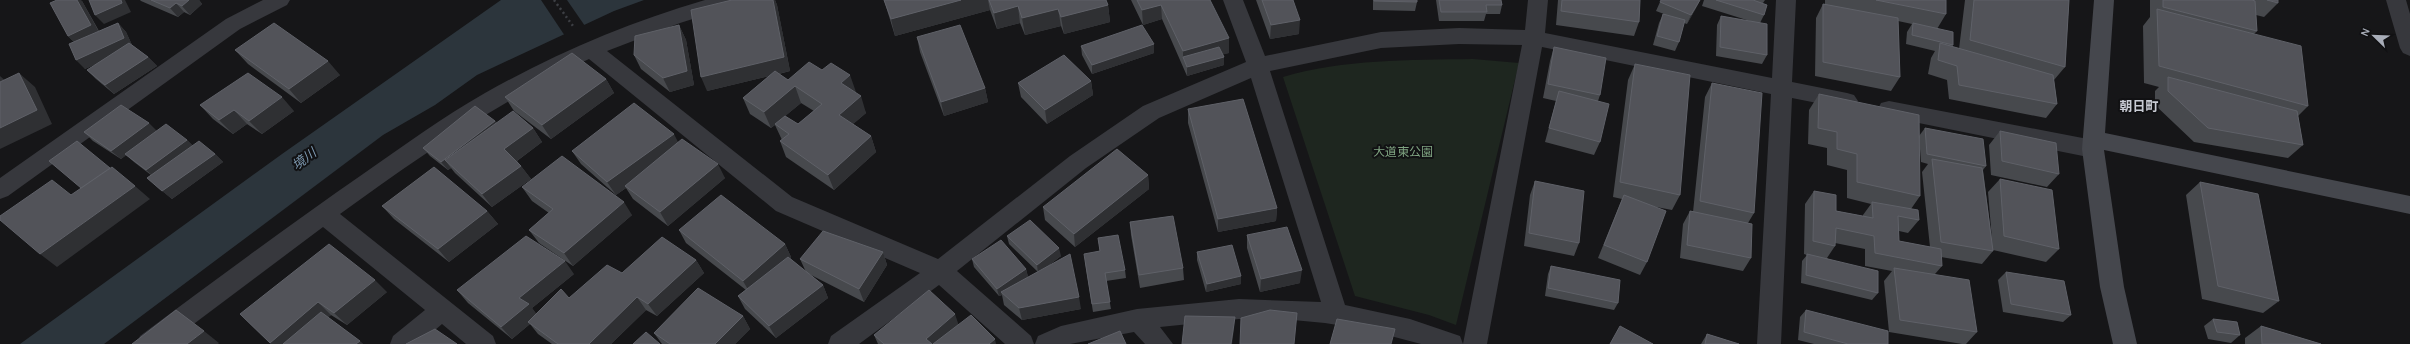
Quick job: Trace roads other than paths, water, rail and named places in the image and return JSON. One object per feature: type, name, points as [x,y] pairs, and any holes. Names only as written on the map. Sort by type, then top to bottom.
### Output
[{"type":"street","points":[[0,190],[233,24],[280,0]]},
{"type":"street","points":[[149,344],[323,214],[448,127],[508,90],[592,50],[675,15],[730,0]]},
{"type":"street","points":[[1233,0],[1258,66],[1336,314]]},
{"type":"street","points":[[1475,344],[1534,38],[1538,0]]},
{"type":"street","points":[[1769,344],[1783,89],[1786,0]]},
{"type":"street","points":[[2104,0],[2093,144],[2112,287],[2125,344]]},
{"type":"street","points":[[2396,0],[2408,37]]},
{"type":"street","points":[[840,344],[940,271],[1078,162],[1151,112],[1258,66],[1381,40],[1459,36],[1534,38],[1783,89],[2093,144],[2410,205]]},
{"type":"street","points":[[592,50],[784,204],[940,271],[1022,344]]},
{"type":"street","points":[[323,214],[443,309],[484,344]]},
{"type":"street","points":[[1047,344],[1059,336],[1137,319],[1212,310],[1263,308],[1336,314],[1417,330],[1451,344]]},
{"type":"street","points":[[402,344],[443,309]]},
{"type":"street","points":[[1137,319],[1161,344]]},
{"type":"water","name":"境川","points":[[501,0],[644,0],[614,11],[477,75],[435,105],[383,135],[104,344],[20,344],[282,154]]},
{"type":"district","name":"朝日町","points":[[2139,106]]},
{"type":"park label","name":"大道東公園","points":[[1403,152]]}]
